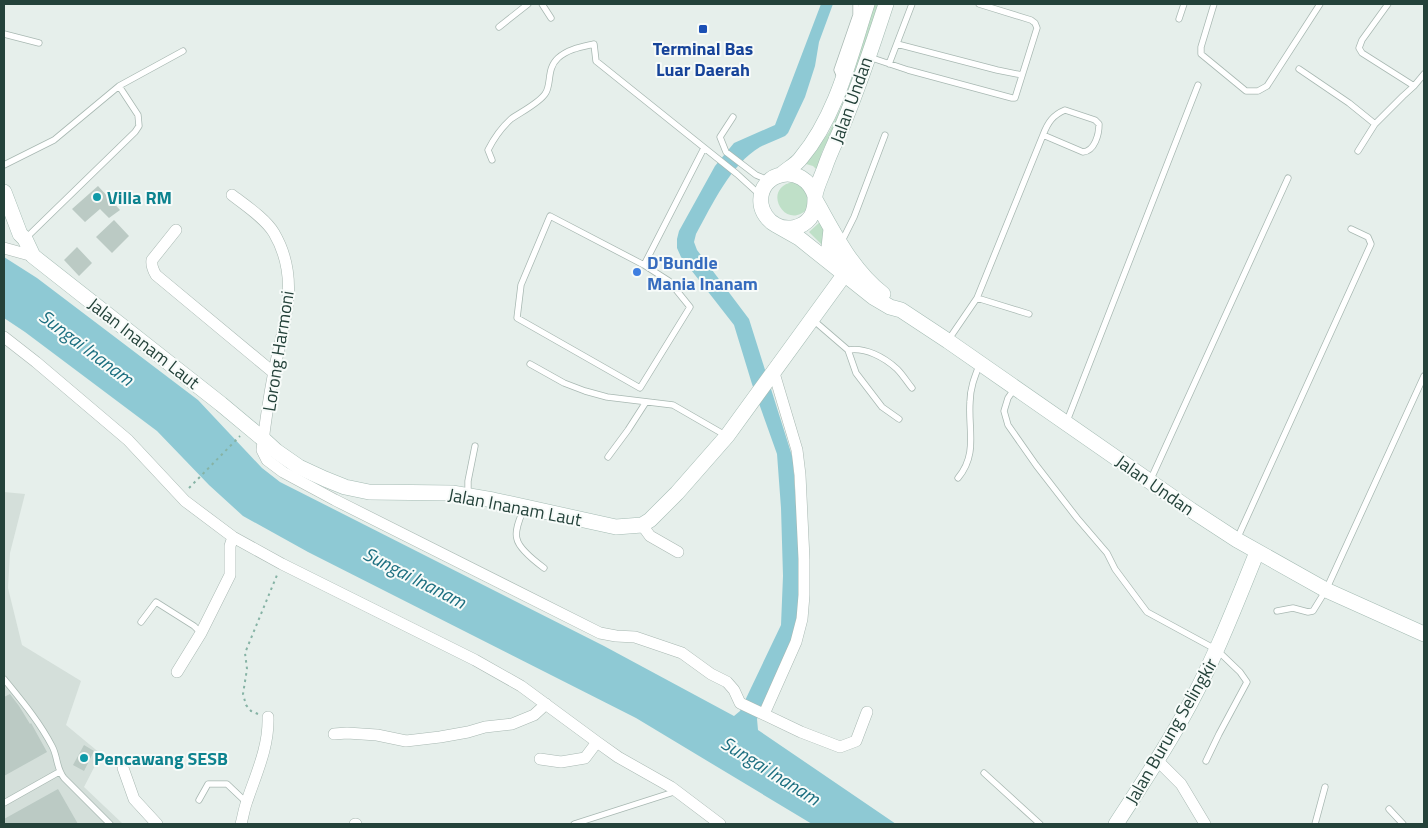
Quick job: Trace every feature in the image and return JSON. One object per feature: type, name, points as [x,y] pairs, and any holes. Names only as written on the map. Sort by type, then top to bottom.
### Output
[{"type":"street","name":"Jalan Undan","points":[[867,4],[842,81],[831,108],[812,144],[800,160],[764,188],[761,196],[761,205],[769,220],[799,238],[873,297],[890,307],[901,310]]},
{"type":"street","name":"Jalan Undan","points":[[776,225],[784,228],[793,228],[810,218],[814,210],[826,165],[857,90],[886,4]]},
{"type":"street","name":"Jalan Undan","points":[[775,178],[788,174],[796,175],[804,178],[810,184],[831,229],[853,263],[866,278],[901,310],[1237,540],[1326,590],[1424,634]]},
{"type":"street","name":"Jalan Inanam Laut","points":[[4,192],[20,234],[25,239],[33,256],[193,381],[276,451],[299,467],[345,487],[369,492],[452,493],[616,527],[642,525]]},
{"type":"street","name":"Lorong Harmoni","points":[[232,195],[273,231],[281,245],[289,280],[289,298],[263,439]]},
{"type":"street","points":[[678,552],[650,536],[642,525],[650,520],[677,494],[727,436],[844,275],[845,268],[829,247],[831,229]]},
{"type":"street","points":[[176,230],[152,260],[151,265],[156,275],[274,373]]},
{"type":"street","points":[[4,248],[33,256]]},
{"type":"street","points":[[4,337],[128,440],[180,496],[233,537],[282,564],[475,660],[521,686],[618,757],[677,792],[720,824]]},
{"type":"street","points":[[764,714],[796,642],[802,619],[804,595],[800,475],[797,450],[774,373]]},
{"type":"street","points":[[263,439],[262,450],[267,460],[283,472],[344,505],[600,633],[635,637],[682,653],[711,674],[727,682],[734,690],[740,703],[801,732],[840,747],[856,741],[867,712]]},
{"type":"street","points":[[177,672],[202,633],[230,575],[230,546],[233,537]]},
{"type":"street","name":"Jalan Burung Selingkir","points":[[1116,824],[1182,719],[1217,650],[1257,552]]},
{"type":"street","points":[[334,734],[376,735],[406,741],[440,737],[485,727],[512,724],[534,715],[546,704]]},
{"type":"street","points":[[241,824],[246,802],[261,764],[268,722]]},
{"type":"street","points":[[540,760],[561,762],[585,758],[597,742]]},
{"type":"street","points":[[1157,760],[1181,784],[1205,824]]},
{"type":"street","points":[[123,768],[134,799],[157,824]]},
{"type":"lane","points":[[500,28],[528,4]]},
{"type":"lane","points":[[542,4],[551,18]]},
{"type":"lane","points":[[842,81],[837,70],[856,16],[856,4]]},
{"type":"lane","points":[[889,64],[912,4]]},
{"type":"lane","points":[[868,57],[1012,98],[1016,96],[1037,28],[1031,20],[979,4]]},
{"type":"lane","points":[[1179,19],[1184,4]]},
{"type":"lane","points":[[1214,4],[1201,47],[1201,54],[1246,91],[1258,91],[1267,86],[1320,4]]},
{"type":"lane","points":[[1388,4],[1362,40],[1359,48],[1362,54],[1414,86]]},
{"type":"lane","points":[[4,34],[39,44]]},
{"type":"lane","points":[[492,160],[488,150],[496,135],[510,120],[546,93],[551,68],[557,58],[571,50],[594,44],[596,61],[719,159],[761,196]]},
{"type":"lane","points":[[897,44],[998,70],[1022,74]]},
{"type":"lane","points":[[4,165],[54,140],[119,86],[183,51]]},
{"type":"lane","points":[[1299,69],[1349,103],[1374,124]]},
{"type":"lane","points":[[1358,151],[1374,124],[1424,74]]},
{"type":"lane","points":[[25,239],[139,126],[138,115],[119,86]]},
{"type":"lane","points":[[1067,423],[1198,86]]},
{"type":"lane","points":[[948,341],[977,298],[1043,135],[1048,124],[1057,113],[1065,110],[1095,120],[1099,124],[1099,134],[1091,150],[1088,152],[1083,152],[1043,135]]},
{"type":"lane","points":[[733,117],[720,136],[726,152],[756,175],[775,178]]},
{"type":"lane","points":[[841,243],[854,217],[885,135]]},
{"type":"lane","points":[[644,265],[704,148]]},
{"type":"lane","points":[[1150,481],[1288,178]]},
{"type":"lane","points":[[550,216],[644,265],[669,282],[690,307],[640,388],[517,318],[521,286],[550,216]]},
{"type":"lane","points":[[1237,540],[1371,244],[1368,237],[1351,229]]},
{"type":"lane","points":[[977,298],[1029,314]]},
{"type":"lane","points":[[812,320],[848,350],[856,373],[882,407],[899,419]]},
{"type":"lane","points":[[848,350],[867,351],[880,358],[897,370],[912,388]]},
{"type":"lane","points":[[958,478],[969,462],[971,440],[970,402],[972,386],[980,363]]},
{"type":"lane","points":[[530,364],[564,383],[585,391],[607,397],[673,405],[727,436]]},
{"type":"lane","points":[[1277,612],[1293,608],[1308,612],[1313,611],[1326,590],[1424,376]]},
{"type":"lane","points":[[1015,388],[1008,398],[1004,411],[1008,425],[1036,465],[1107,553],[1116,569],[1147,612],[1217,650],[1240,672],[1246,682],[1206,761]]},
{"type":"lane","points":[[608,458],[646,402]]},
{"type":"lane","points":[[468,497],[468,482],[476,446]]},
{"type":"lane","points":[[524,508],[517,530],[517,539],[527,554],[544,568]]},
{"type":"lane","points":[[142,622],[156,602],[202,633]]},
{"type":"lane","points":[[4,679],[31,712],[51,744],[57,756],[59,772],[110,824]]},
{"type":"lane","points":[[4,803],[59,772]]},
{"type":"lane","points":[[984,773],[1040,824]]},
{"type":"lane","points":[[199,800],[208,784],[228,784],[246,802]]},
{"type":"lane","points":[[1315,824],[1325,787]]},
{"type":"lane","points":[[574,824],[677,792]]},
{"type":"lane","points":[[1389,810],[1403,824]]},
{"type":"path","points":[[198,479],[243,433]]},
{"type":"path","points":[[268,722],[250,711],[246,705],[244,694],[247,669],[245,652],[282,564]]},
{"type":"shaded area","points":[[4,492],[25,494],[10,553],[8,588],[22,645],[81,681],[66,725],[101,754],[84,787],[123,824],[4,824]]},
{"type":"green space","points":[[874,4],[878,4],[846,103],[822,152],[817,170],[813,166],[806,164],[829,132],[841,107]]},
{"type":"green space","points":[[793,182],[807,188],[808,208],[800,214],[792,215],[780,207],[777,199],[778,192],[783,186]]},
{"type":"green space","points":[[820,222],[828,241],[842,265],[809,232]]},
{"type":"water","name":"Sungai Inanam","points":[[821,4],[833,4],[819,42],[815,66],[805,97],[788,133],[750,154],[731,174],[696,234],[694,242],[697,250],[749,319],[793,459],[799,554],[798,614],[795,631],[757,719],[758,730],[896,824],[812,824],[636,718],[308,552],[243,516],[209,485],[157,431],[4,318],[4,257],[37,278],[198,400],[262,468],[280,482],[604,646],[734,716],[740,711],[781,625],[783,576],[777,454],[752,384],[734,325],[681,257],[677,248],[677,239],[679,231],[715,166],[734,143],[775,125]]},
{"type":"building","name":"Villa RM","points":[[98,186],[120,210],[109,218],[100,209],[85,222],[72,209]]},
{"type":"building","points":[[114,220],[129,236],[112,253],[96,237]]},
{"type":"building","points":[[77,247],[92,263],[79,276],[64,260]]},
{"type":"building","points":[[10,694],[31,723],[47,752],[4,776],[4,697]]},
{"type":"building","name":"Pencawang SESB","points":[[84,745],[94,751],[84,771],[73,765]]},
{"type":"building","points":[[58,789],[78,824],[4,824],[4,819]]},
{"type":"place","name":"Terminal Bas Luar Daerah","points":[[703,29]]},
{"type":"place","name":"Villa RM","points":[[97,197]]},
{"type":"place","name":"D'Bundle Mania Inanam","points":[[637,272]]},
{"type":"place","name":"Pencawang SESB","points":[[84,758]]}]
